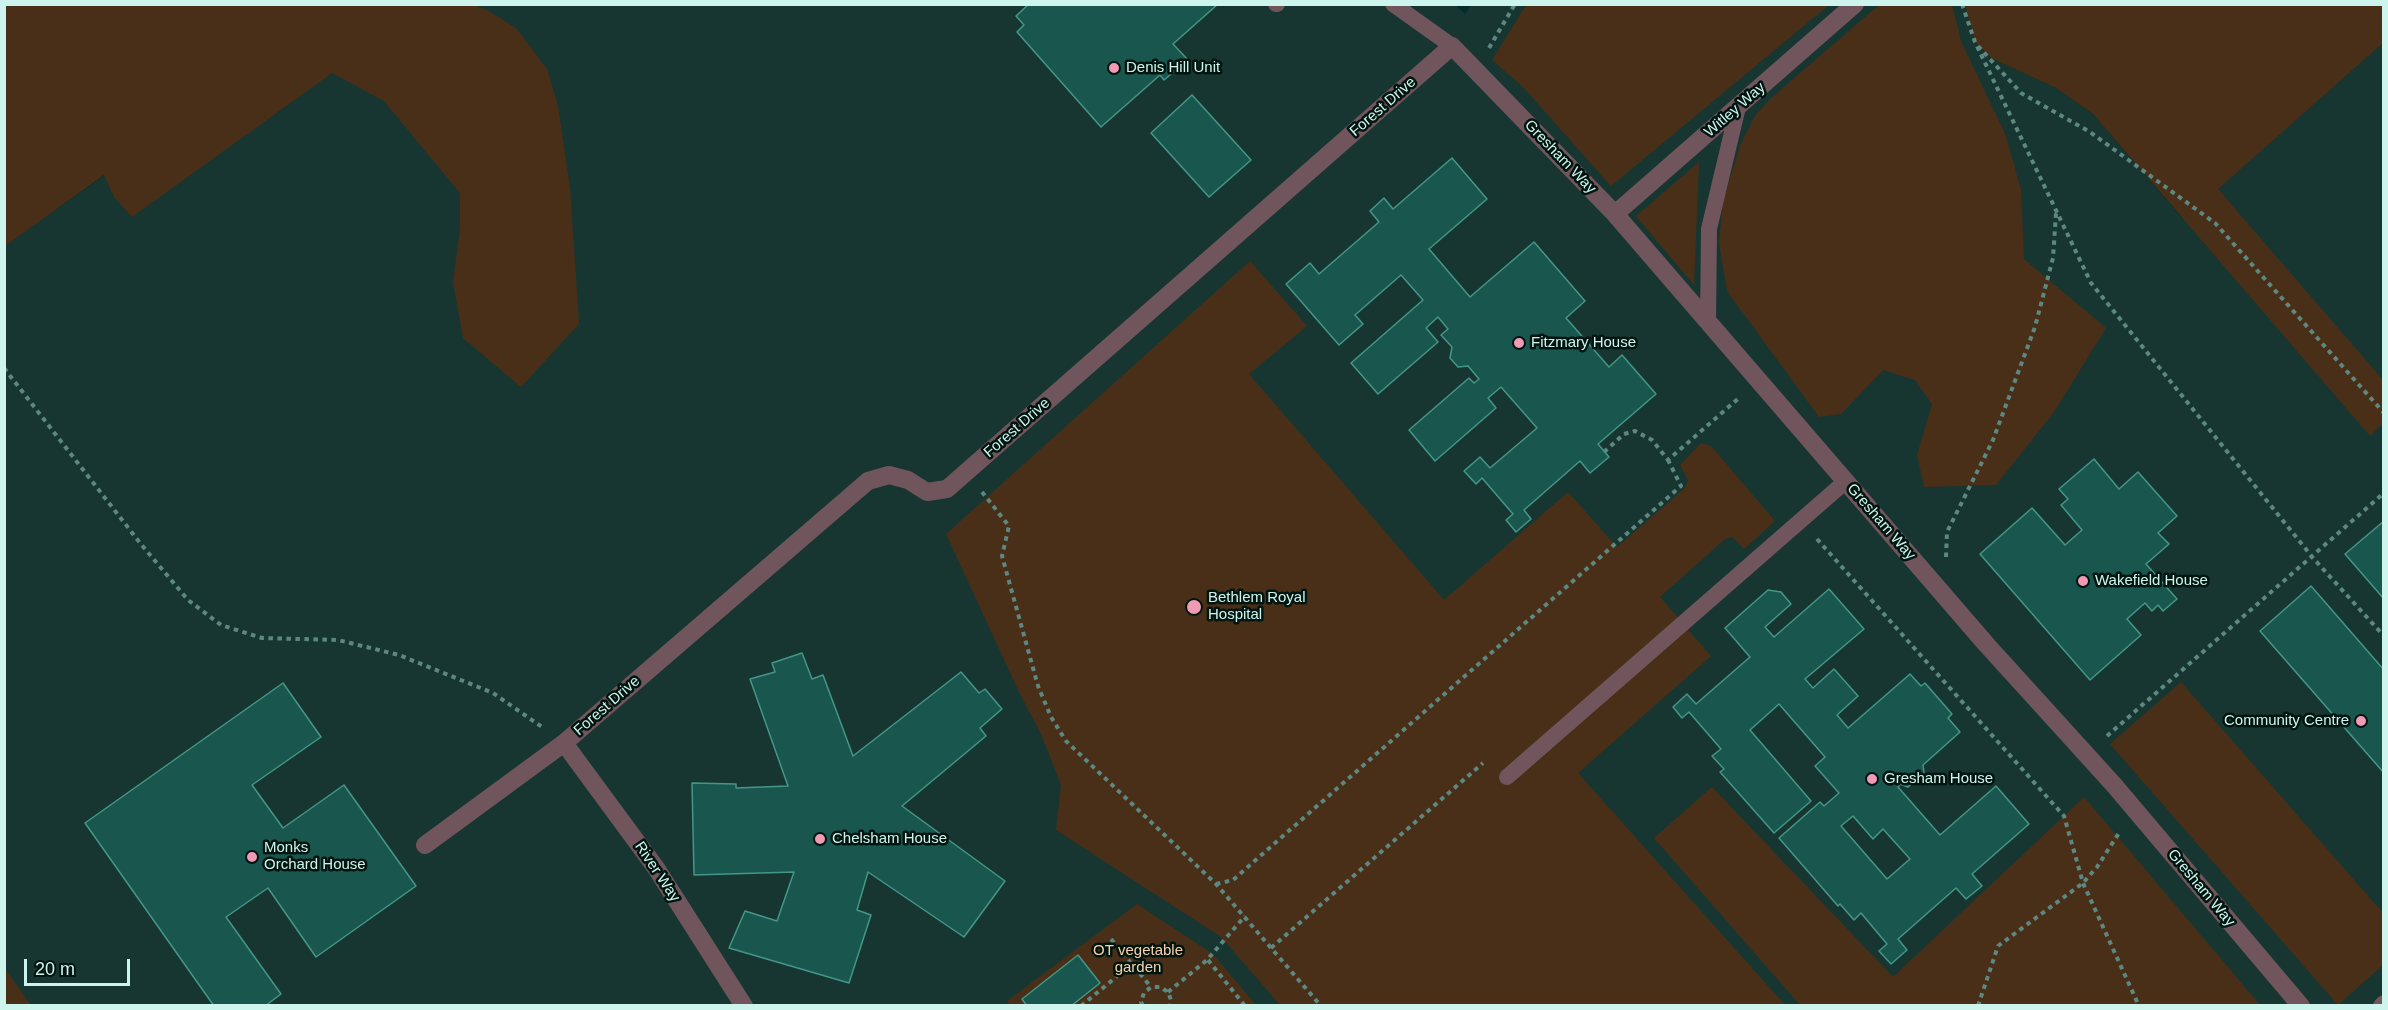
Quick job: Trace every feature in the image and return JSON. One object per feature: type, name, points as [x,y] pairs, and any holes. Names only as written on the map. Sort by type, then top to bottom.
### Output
[{"type":"street","name":"Witley Way","points":[[1615,214],[1855,4]]},
{"type":"street","name":"Gresham Way","points":[[1452,46],[1615,214],[1945,597],[2114,785],[2301,1005]]},
{"type":"street","name":"Forest Drive","points":[[425,845],[564,743],[868,481],[889,475],[908,480],[927,492],[947,489],[1452,46]]},
{"type":"street","name":"River Way","points":[[564,743],[656,868],[744,1005]]},
{"type":"lane","points":[[1393,4],[1452,46]]},
{"type":"lane","points":[[1708,322],[1709,229],[1738,107]]},
{"type":"lane","points":[[1507,777],[1846,482]]},
{"type":"path","points":[[1477,70],[1515,4]]},
{"type":"path","points":[[1962,4],[1975,42],[2091,283],[2313,558],[2384,636]]},
{"type":"path","points":[[1975,42],[2021,93],[2091,132],[2215,223],[2384,413]]},
{"type":"path","points":[[1945,597],[1947,532],[1993,440],[2035,327],[2053,258],[2056,213]]},
{"type":"path","points":[[4,368],[140,543],[188,600],[221,625],[262,638],[338,640],[399,655],[493,693],[564,743]]},
{"type":"path","points":[[1668,460],[1758,381]]},
{"type":"path","points":[[1216,884],[1233,880],[1681,486],[1668,460],[1652,440],[1635,431],[1624,434],[1604,452]]},
{"type":"path","points":[[966,472],[1009,526],[1002,556],[1038,686],[1051,717],[1065,741],[1216,884],[1321,1005]]},
{"type":"path","points":[[2100,742],[2313,558],[2384,493]]},
{"type":"path","points":[[1801,520],[2064,816],[2083,883],[2139,1005]]},
{"type":"path","points":[[1978,1005],[1998,946],[2083,883],[2097,867],[2120,832]]},
{"type":"path","points":[[1168,992],[1207,960],[1245,916]]},
{"type":"path","points":[[1111,939],[1151,987]]},
{"type":"path","points":[[1207,960],[1245,1005]]},
{"type":"path","points":[[1081,1005],[1132,964]]},
{"type":"path","points":[[1143,1005],[1141,1002],[1144,993],[1151,987],[1160,987],[1168,992],[1170,1005]]},
{"type":"shaded area","name":"Bethlem Royal Hospital","points":[[1454,4],[1465,14],[1472,4],[1965,5],[1975,42],[1991,58],[2056,88],[2093,114],[2181,217],[2217,189],[2383,43],[2383,1005],[31,1005],[4,969],[4,246],[105,175],[114,197],[417,5]]},
{"type":"green space","points":[[5,4],[471,4],[487,10],[516,28],[547,69],[558,106],[570,188],[579,324],[521,387],[463,338],[453,282],[460,229],[460,193],[384,101],[332,73],[132,217],[114,197],[104,175],[5,246]]},
{"type":"green space","points":[[1526,5],[1829,5],[1611,186],[1523,87],[1492,60]]},
{"type":"green space","points":[[1879,5],[1952,5],[1961,41],[2006,136],[2021,190],[2024,259],[2106,328],[2054,412],[1996,485],[1924,487],[1917,455],[1932,404],[1915,380],[1883,370],[1841,414],[1819,417],[1727,291],[1719,243],[1723,201],[1741,143],[1755,116],[1770,99]]},
{"type":"green space","points":[[1965,5],[2383,5],[2383,43],[2218,189],[2383,380],[2383,423],[2370,436],[2093,114],[2056,88],[1991,58],[1975,42]]},
{"type":"green space","points":[[1699,162],[1694,285],[1636,216]]},
{"type":"green space","points":[[1250,261],[1307,326],[1249,374],[1444,600],[1568,492],[1617,547],[1685,488],[1688,480],[1680,465],[1701,443],[1711,446],[1775,521],[1744,549],[1733,537],[1725,539],[1660,597],[1711,656],[1578,773],[1785,1005],[1280,1005],[1221,937],[1056,830],[1061,785],[1041,734],[1020,694],[946,534]]},
{"type":"green space","points":[[2181,682],[2383,913],[2383,965],[2338,1005],[2110,744]]},
{"type":"green space","points":[[1712,787],[1893,977],[2084,797],[2260,1005],[1800,1005],[1654,838]]},
{"type":"green space","name":"OT vegetable garden","points":[[1137,904],[1213,954],[1256,1005],[1011,1006],[1007,1001]]},
{"type":"green space","points":[[5,969],[31,1005],[5,1005]]},
{"type":"building","name":"Denis Hill Unit","points":[[1029,4],[1218,4],[1173,44],[1188,60],[1164,80],[1160,75],[1101,127],[1017,32],[1024,25],[1016,16]]},
{"type":"building","points":[[1192,95],[1251,160],[1209,197],[1151,133]]},
{"type":"building","name":"Fitzmary House","points":[[1452,158],[1487,199],[1429,249],[1470,297],[1534,242],[1585,301],[1566,318],[1609,367],[1622,355],[1656,394],[1598,444],[1609,457],[1590,473],[1580,461],[1524,510],[1531,519],[1516,532],[1506,520],[1513,514],[1482,478],[1476,484],[1464,471],[1480,457],[1490,468],[1537,428],[1501,387],[1488,398],[1496,408],[1435,461],[1409,430],[1469,378],[1474,383],[1479,379],[1468,366],[1458,367],[1450,358],[1452,347],[1441,335],[1448,329],[1438,317],[1426,328],[1438,342],[1378,394],[1351,363],[1423,300],[1401,275],[1355,315],[1363,324],[1339,345],[1286,284],[1310,263],[1319,274],[1379,222],[1370,211],[1384,198],[1393,209]]},
{"type":"building","name":"Wakefield House","points":[[2094,459],[2119,489],[2138,472],[2177,516],[2158,533],[2169,544],[2146,564],[2177,599],[2163,611],[2158,605],[2152,611],[2145,603],[2127,619],[2141,635],[2090,680],[1980,554],[2032,508],[2065,545],[2082,530],[2061,505],[2068,499],[2059,489]]},
{"type":"building","points":[[2384,521],[2384,599],[2345,554]]},
{"type":"building","name":"Community Centre","points":[[2311,586],[2384,670],[2384,773],[2260,631]]},
{"type":"building","name":"Gresham House","points":[[1829,589],[1864,629],[1805,679],[1813,688],[1834,669],[1858,696],[1837,715],[1848,728],[1910,674],[1921,686],[1925,683],[1952,714],[1948,718],[1960,732],[1923,765],[1924,773],[1908,787],[1900,784],[1898,787],[1940,835],[1996,786],[2029,824],[1972,874],[1982,886],[1966,899],[1956,888],[1898,939],[1907,950],[1891,964],[1879,951],[1887,944],[1861,913],[1854,920],[1840,904],[1838,906],[1779,838],[1820,802],[1824,806],[1839,793],[1815,766],[1825,757],[1779,704],[1750,730],[1811,801],[1774,833],[1720,772],[1724,769],[1712,756],[1721,749],[1689,712],[1682,718],[1673,707],[1687,694],[1696,704],[1750,657],[1725,628],[1768,590],[1781,592],[1791,604],[1765,627],[1774,637]],"holes":[[[1853,816],[1873,839],[1883,829],[1910,859],[1887,879],[1841,826]]]},
{"type":"building","name":"Chelsham House","points":[[802,653],[812,679],[823,675],[853,756],[961,672],[979,693],[985,689],[1002,709],[980,728],[986,736],[902,806],[1005,881],[964,937],[868,872],[857,910],[871,915],[849,983],[729,948],[745,911],[777,921],[794,872],[694,875],[692,783],[736,784],[736,788],[788,786],[750,679],[775,672],[772,663]]},
{"type":"building","name":"Monks Orchard House","points":[[283,683],[321,737],[252,785],[283,828],[344,785],[416,886],[316,957],[268,888],[226,917],[281,994],[265,1006],[214,1006],[85,823]]},
{"type":"building","points":[[1078,955],[1100,983],[1071,1006],[1027,1006],[1022,999]]},
{"type":"place","name":"Denis Hill Unit","points":[[1114,68]]},
{"type":"place","name":"Fitzmary House","points":[[1519,343]]},
{"type":"place","name":"Wakefield House","points":[[2083,581]]},
{"type":"place","name":"Bethlem Royal Hospital","points":[[1194,607]]},
{"type":"place","name":"Community Centre","points":[[2361,721]]},
{"type":"place","name":"Gresham House","points":[[1872,779]]},
{"type":"place","name":"Chelsham House","points":[[820,839]]},
{"type":"place","name":"Monks Orchard House","points":[[252,857]]}]
